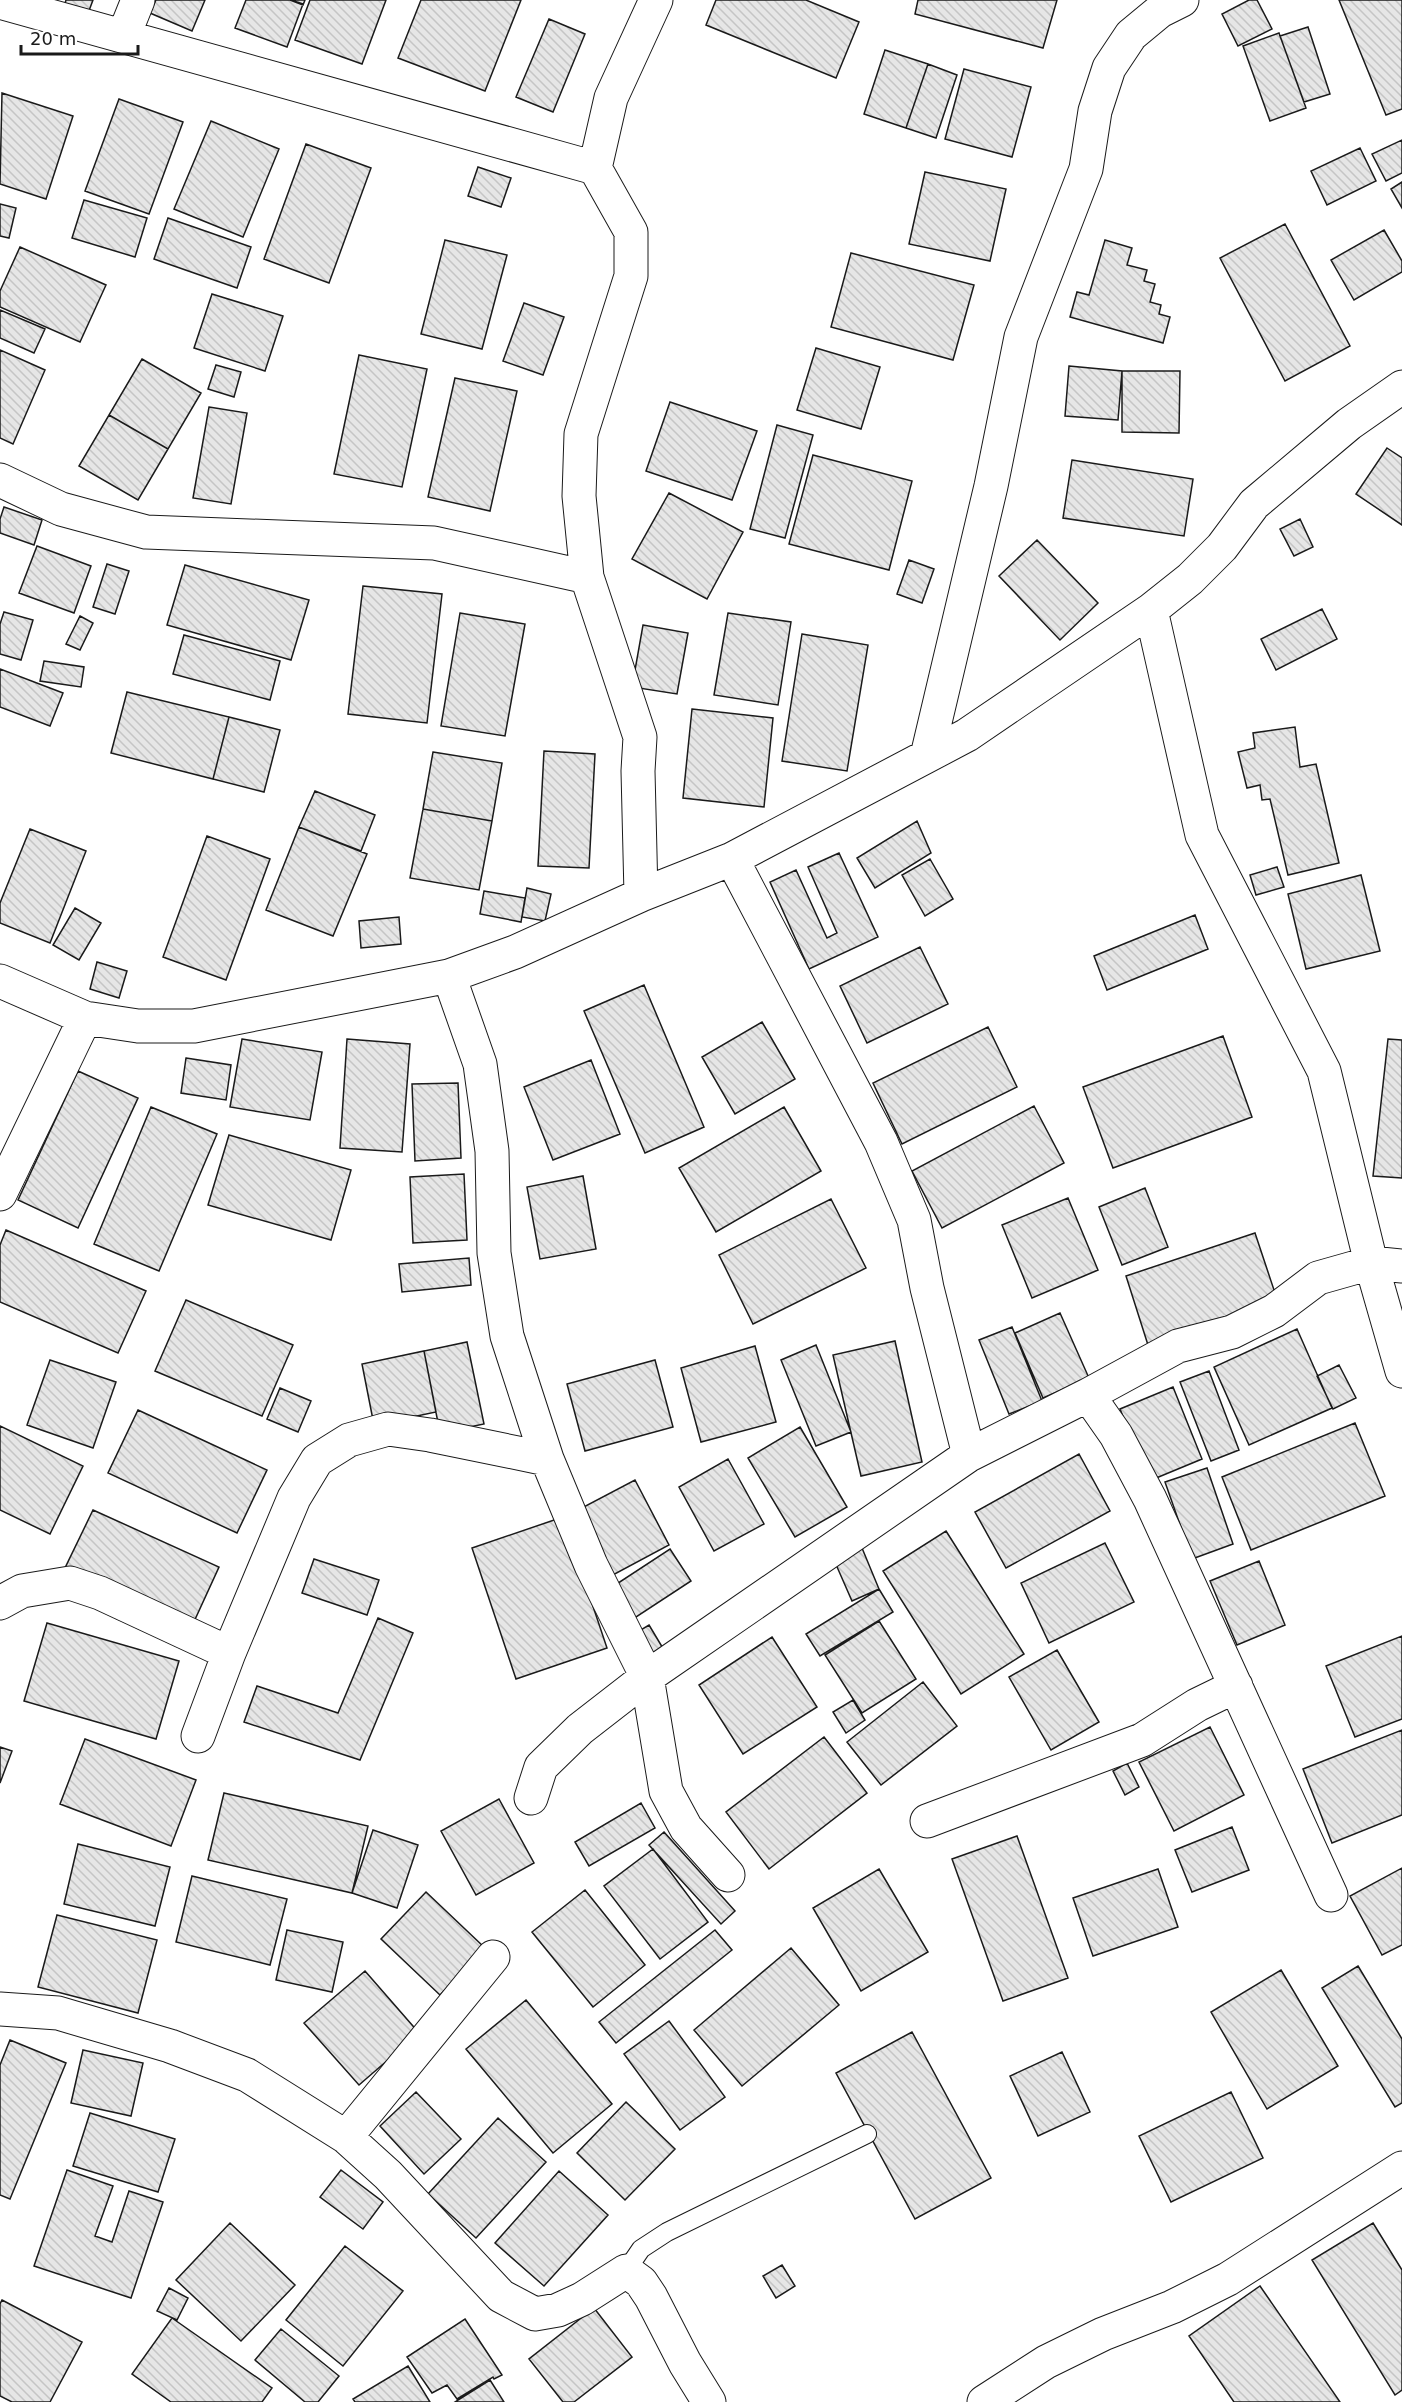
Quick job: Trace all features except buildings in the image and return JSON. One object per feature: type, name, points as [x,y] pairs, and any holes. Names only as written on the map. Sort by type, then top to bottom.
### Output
[{"type":"street","points":[[124,35],[138,0]]},
{"type":"street","points":[[641,895],[638,771],[640,737],[587,577],[579,496],[581,434],[631,276],[631,232],[595,168],[611,98],[656,0]]},
{"type":"street","points":[[927,756],[991,486],[1021,337],[1086,169],[1095,111],[1109,68],[1131,35],[1160,11],[1182,0]]},
{"type":"street","points":[[0,2],[595,168]]},
{"type":"street","points":[[0,981],[85,1018],[138,1026],[194,1026],[449,976],[516,952],[641,895],[732,859],[967,735],[1151,610],[1190,579],[1222,547],[1254,504],[1349,424],[1402,387]]},
{"type":"street","points":[[0,480],[61,509],[146,532],[434,543],[587,577]]},
{"type":"street","points":[[1151,610],[1202,836],[1324,1071],[1387,1264],[1402,1371]]},
{"type":"street","points":[[732,859],[876,1132],[914,1220],[927,1288],[969,1455]]},
{"type":"street","points":[[449,976],[480,1064],[492,1151],[494,1253],[507,1336],[547,1459],[591,1564],[647,1677],[666,1791],[686,1828],[728,1875]]},
{"type":"street","points":[[0,1194],[85,1018]]},
{"type":"street","points":[[531,1798],[541,1767],[580,1729],[647,1677],[969,1455],[1088,1395],[1178,1346],[1232,1332],[1275,1311],[1318,1278],[1387,1264]]},
{"type":"street","points":[[1088,1395],[1116,1435],[1150,1499],[1331,1895]]},
{"type":"street","points":[[198,1736],[229,1653],[294,1498],[317,1460],[348,1440],[387,1429],[430,1435],[547,1459]]},
{"type":"street","points":[[0,1603],[22,1591],[70,1583],[100,1593],[229,1653]]},
{"type":"street","points":[[927,1821],[1142,1740],[1197,1705],[1236,1686]]},
{"type":"street","points":[[346,2137],[493,1957]]},
{"type":"street","points":[[0,2009],[58,2013],[170,2046],[247,2075],[346,2137],[388,2175],[501,2296],[535,2314],[558,2310],[582,2299],[626,2271],[641,2282],[651,2296],[685,2363],[709,2402]]},
{"type":"street","points":[[984,2402],[1046,2362],[1103,2334],[1172,2307],[1228,2279],[1402,2168]]},
{"type":"lane","points":[[626,2271],[641,2249],[667,2232],[867,2134]]}]
